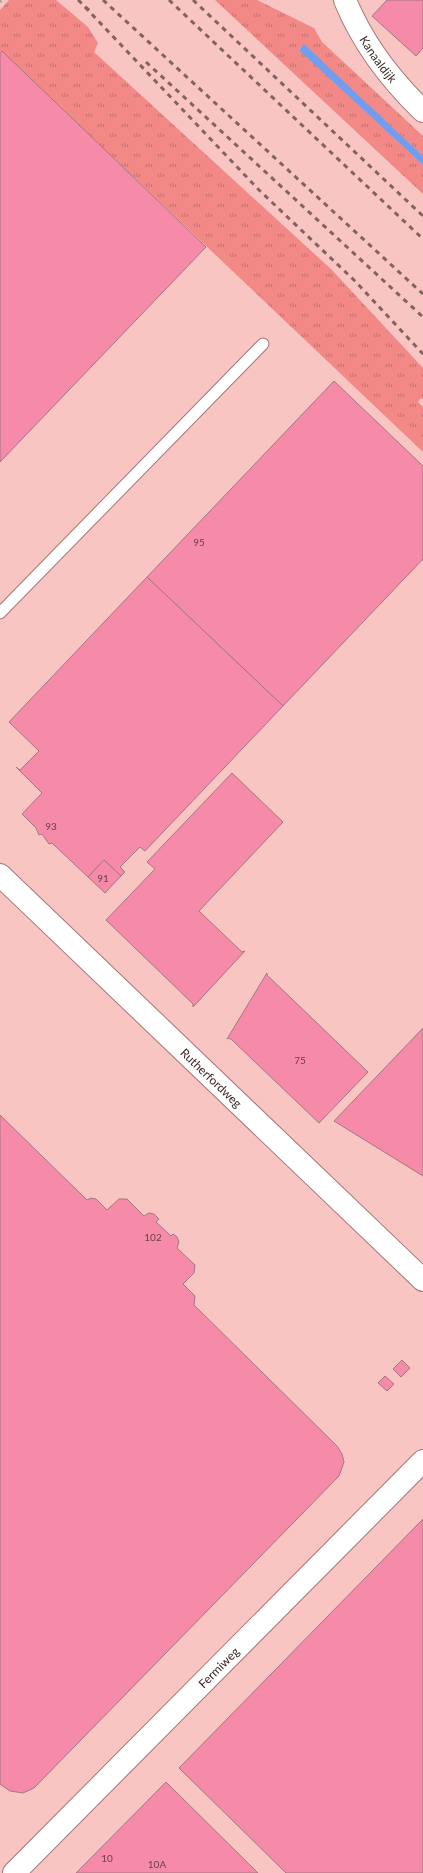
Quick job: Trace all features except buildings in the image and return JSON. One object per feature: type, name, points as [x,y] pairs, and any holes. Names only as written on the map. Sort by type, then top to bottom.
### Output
[{"type":"street","name":"Kanaaldijk","points":[[345,0],[368,44],[399,85],[423,111]]},
{"type":"street","name":"Rutherfordweg","points":[[0,875],[423,1280]]},
{"type":"street","name":"Fermiweg","points":[[14,1873],[423,1461]]},
{"type":"lane","points":[[0,613],[263,344]]},
{"type":"green space","points":[[9,0],[56,0],[88,27],[98,43],[94,52],[332,270],[423,368],[423,399],[421,398],[418,402],[423,407],[423,452],[2,52],[0,53],[0,10]]},
{"type":"green space","points":[[215,0],[257,0],[314,28],[322,42],[423,136],[423,156],[304,45],[299,49],[423,165],[423,194]]},
{"type":"water","points":[[304,44],[423,156],[423,165],[299,50]]},
{"type":"railway","points":[[78,0],[90,11]]},
{"type":"railway","points":[[103,0],[423,294]]},
{"type":"railway","points":[[169,0],[423,239]]},
{"type":"railway","points":[[193,0],[423,216]]},
{"type":"railway","points":[[85,7],[259,190],[355,281],[423,354]]},
{"type":"railway","points":[[146,62],[423,317]]}]
